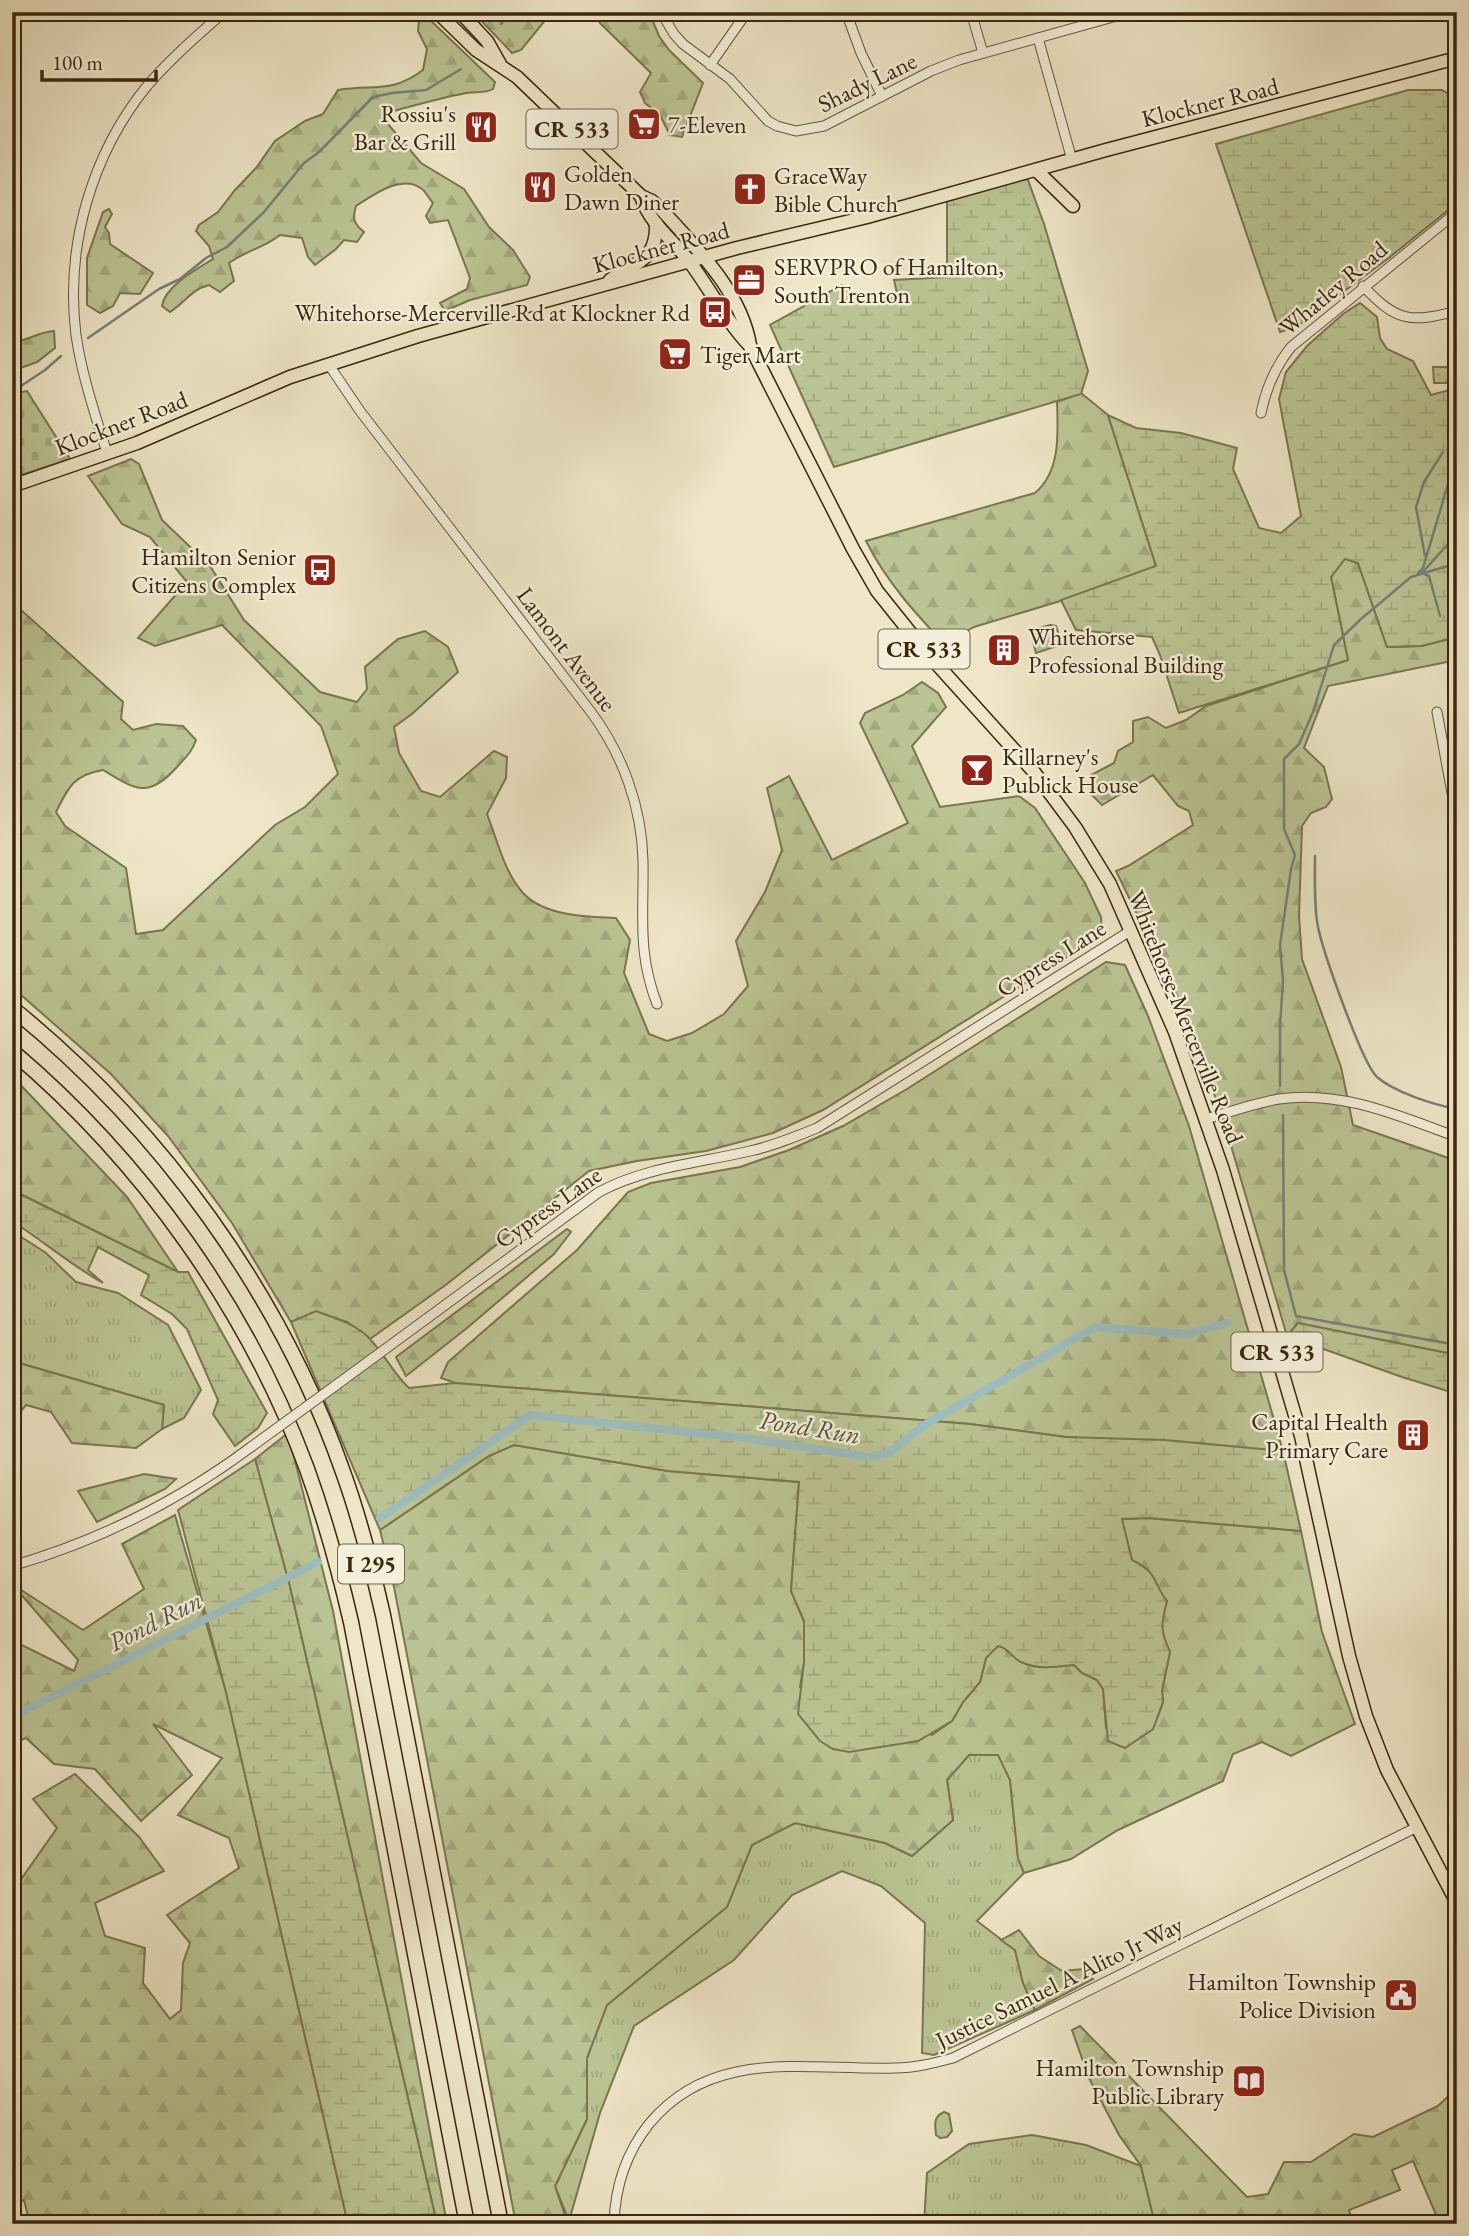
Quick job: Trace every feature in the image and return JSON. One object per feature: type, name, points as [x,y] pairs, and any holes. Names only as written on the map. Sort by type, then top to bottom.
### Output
[{"type":"highway","name":"I 295","points":[[12,1008],[106,1094],[157,1150],[195,1200],[232,1251],[272,1316],[294,1357],[327,1431],[361,1527],[383,1615],[501,2224]]},
{"type":"highway","name":"I 295","points":[[12,1051],[96,1132],[144,1187],[188,1246],[247,1340],[306,1466],[329,1536],[351,1622],[467,2224]]},
{"type":"main road","name":"Whitehorse-Mercerville Road","points":[[437,12],[477,50],[517,77],[641,196],[661,209],[716,273],[747,327],[750,346]]},
{"type":"main road","name":"Whitehorse-Mercerville Road","points":[[460,12],[487,41],[500,64]]},
{"type":"main road","name":"Klockner Road","points":[[12,486],[137,443],[264,387],[418,336],[703,257],[867,217],[1457,58]]},
{"type":"main road","points":[[1035,170],[1073,206]]},
{"type":"main road","name":"Whitehorse-Mercerville Road","points":[[641,196],[653,220],[689,261],[736,332],[750,346],[877,592],[1055,799],[1106,877],[1174,1032],[1206,1119],[1296,1415],[1356,1687],[1387,1770],[1457,1903]]},
{"type":"main road","points":[[603,285],[626,268],[643,260],[653,250],[657,239],[653,220]]},
{"type":"street","points":[[107,453],[86,385],[76,334],[75,265],[83,215],[102,161],[132,106],[161,70],[224,12]]},
{"type":"street","name":"Shady Lane","points":[[661,12],[683,44],[741,90],[768,121],[786,130],[814,130],[931,71],[983,53],[1127,13]]},
{"type":"street","points":[[710,65],[747,12]]},
{"type":"street","points":[[846,12],[882,96]]},
{"type":"street","points":[[971,12],[983,53]]},
{"type":"street","points":[[1038,38],[1072,160]]},
{"type":"street","name":"Whatley Road","points":[[1261,413],[1266,390],[1291,347],[1457,212]]},
{"type":"street","points":[[1363,286],[1387,310],[1408,318],[1424,318],[1457,311]]},
{"type":"street","name":"Lamont Avenue","points":[[329,365],[360,411],[591,712],[616,751],[632,794],[641,842],[643,951],[647,977],[657,1004]]},
{"type":"street","points":[[1437,712],[1457,820]]},
{"type":"street","name":"Cypress Lane","points":[[12,1566],[133,1519],[194,1486],[599,1192],[632,1177],[751,1151],[792,1139],[817,1128],[1130,931]]},
{"type":"street","points":[[1206,1119],[1280,1099],[1337,1099],[1370,1106],[1457,1138]]},
{"type":"street","name":"Justice Samuel A Alito Jr Way","points":[[614,2224],[620,2179],[643,2133],[666,2106],[703,2082],[728,2073],[760,2067],[896,2068],[934,2063],[953,2057],[1417,1827]]},
{"type":"green space","points":[[473,12],[552,12],[521,50],[512,53]]},
{"type":"green space","points":[[593,12],[649,12],[659,36],[669,50],[703,83],[682,137],[670,135],[660,115],[645,103],[640,92],[651,73],[600,23]]},
{"type":"green space","points":[[427,17],[495,82],[493,89],[456,95],[390,112],[387,123],[421,163],[464,189],[489,227],[513,250],[530,277],[527,285],[470,300],[445,311],[440,303],[467,289],[470,278],[448,220],[430,223],[426,216],[433,203],[422,189],[406,183],[388,187],[356,206],[355,220],[364,232],[357,242],[344,240],[315,265],[308,257],[302,238],[280,235],[229,263],[234,281],[220,292],[209,285],[193,293],[170,312],[162,306],[175,285],[213,259],[209,246],[196,231],[199,225],[218,212],[275,141],[305,121],[323,114],[338,90],[392,85],[412,78],[423,70],[427,49],[418,31],[419,20]]},
{"type":"green space","points":[[1408,90],[1442,90],[1457,99],[1457,203],[1296,327],[1280,332],[1216,144]]},
{"type":"green space","points":[[1025,172],[1044,224],[1088,371],[1081,394],[834,467],[770,325],[842,285],[865,300],[898,298],[894,280],[947,277],[947,193]]},
{"type":"green space","points":[[109,209],[112,214],[105,227],[109,233],[110,244],[153,273],[140,294],[120,293],[113,306],[100,313],[87,305],[87,258],[103,212]]},
{"type":"green space","points":[[1360,303],[1377,317],[1380,338],[1387,349],[1413,361],[1431,395],[1457,388],[1457,637],[1421,646],[1387,647],[1358,563],[1345,559],[1331,577],[1348,660],[1179,713],[1152,637],[1076,630],[1061,600],[1156,566],[1108,415],[1136,428],[1181,433],[1237,448],[1233,469],[1259,528],[1281,533],[1301,516],[1279,399],[1286,372],[1307,346],[1343,314]]},
{"type":"green space","points":[[54,331],[55,348],[37,362],[18,369],[12,365],[12,342]]},
{"type":"green space","points":[[1433,367],[1454,367],[1454,383],[1434,383]]},
{"type":"green space","points":[[27,391],[70,459],[12,478],[12,394]]},
{"type":"green space","points":[[1081,393],[1108,415],[1156,566],[1077,596],[974,627],[960,635],[949,649],[893,585],[866,541],[1035,493],[1050,474],[1054,463],[1057,402]]},
{"type":"green space","points":[[131,459],[139,464],[162,520],[210,566],[244,620],[320,692],[357,702],[367,689],[365,667],[398,639],[425,631],[448,647],[458,672],[394,727],[399,753],[421,791],[440,797],[494,751],[507,757],[506,778],[487,814],[516,885],[532,901],[554,911],[616,918],[630,940],[624,973],[649,1034],[667,1041],[692,1033],[724,1014],[748,986],[736,941],[765,892],[782,850],[767,788],[789,776],[832,860],[908,823],[860,723],[865,713],[903,695],[922,682],[938,693],[946,707],[912,746],[940,807],[1019,796],[1035,808],[1085,883],[1101,917],[1102,935],[823,1110],[773,1133],[706,1151],[589,1171],[447,1284],[370,1339],[347,1322],[316,1312],[291,1322],[232,1223],[168,1136],[111,1074],[12,987],[12,616],[20,609],[123,702],[121,719],[133,730],[156,724],[183,726],[196,740],[185,758],[158,784],[142,788],[103,770],[93,772],[74,783],[56,812],[65,826],[126,868],[136,934],[163,930],[275,825],[305,807],[338,774],[321,726],[222,625],[155,646],[138,638],[187,582],[150,537],[122,524],[88,476]]},
{"type":"green space","points":[[1345,558],[1358,563],[1387,647],[1421,646],[1457,637],[1457,660],[1328,686],[1304,748],[1324,767],[1332,799],[1326,807],[1311,813],[1302,826],[1299,916],[1302,959],[1341,1067],[1353,1125],[1457,1161],[1457,1355],[1298,1323],[1287,1336],[1222,1115],[1180,1002],[1116,871],[1193,825],[1189,811],[1178,806],[1153,775],[1102,805],[1090,793],[1091,775],[1114,763],[1118,751],[1133,742],[1133,721],[1148,717],[1166,728],[1186,720],[1206,706],[1348,660],[1331,577]]},
{"type":"green space","points":[[1056,626],[1060,645],[1036,653],[1030,630]]},
{"type":"green space","points":[[1106,962],[1125,965],[1148,1016],[1189,1126],[1283,1451],[1066,1437],[970,1424],[455,1383],[441,1378],[448,1362],[577,1250],[628,1192],[651,1183],[740,1167],[789,1150],[843,1126],[907,1089]]},
{"type":"green space","points":[[12,1076],[127,1197],[178,1272],[12,1190]]},
{"type":"green space","points":[[12,1190],[178,1272],[188,1272],[267,1413],[258,1428],[235,1446],[213,1414],[218,1400],[187,1329],[172,1314],[141,1295],[149,1275],[98,1247],[88,1270],[103,1283],[91,1276],[12,1221]]},
{"type":"green space","points":[[567,1229],[571,1232],[554,1254],[406,1376],[396,1357]]},
{"type":"green space","points":[[12,1231],[46,1253],[76,1282],[118,1293],[168,1325],[201,1390],[184,1418],[162,1429],[164,1405],[12,1361]]},
{"type":"green space","points":[[316,1311],[358,1329],[375,1345],[409,1388],[455,1383],[970,1424],[1066,1437],[1165,1440],[1283,1451],[1301,1531],[1148,1518],[1122,1519],[1132,1560],[1147,1569],[1167,1601],[1162,1627],[1170,1652],[1162,1690],[1163,1702],[1153,1729],[1125,1748],[1108,1741],[1103,1689],[1097,1680],[1082,1673],[1074,1665],[1027,1665],[1005,1648],[998,1646],[986,1658],[980,1682],[963,1702],[952,1721],[918,1741],[849,1752],[833,1749],[820,1741],[798,1714],[804,1662],[804,1621],[791,1591],[799,1482],[668,1471],[514,1445],[489,1456],[380,1530],[291,1322]]},
{"type":"green space","points":[[1298,1323],[1457,1355],[1457,1394],[1287,1336]]},
{"type":"green space","points":[[12,1361],[164,1405],[162,1429],[136,1448],[72,1443],[51,1412],[26,1405],[12,1422]]},
{"type":"green space","points":[[288,1433],[333,1611],[447,2224],[437,2224],[289,1583],[255,1459]]},
{"type":"green space","points":[[514,1445],[668,1471],[799,1482],[791,1591],[804,1621],[804,1662],[800,1687],[932,1735],[952,1721],[963,1702],[980,1682],[986,1658],[997,1646],[1004,1647],[1008,1652],[1062,1666],[1074,1665],[1082,1673],[1097,1680],[1103,1689],[1106,1728],[1125,1747],[1153,1729],[1163,1702],[1162,1691],[1170,1652],[1162,1627],[1167,1601],[1132,1560],[1121,1519],[1148,1518],[1301,1531],[1322,1632],[1355,1724],[1291,1756],[1262,1742],[1233,1754],[1223,1781],[1118,1830],[1071,1859],[1024,1873],[1018,1858],[1010,1780],[998,1755],[969,1755],[947,1780],[953,1820],[912,1856],[885,1843],[795,1823],[752,1845],[727,1907],[607,2005],[587,2058],[587,2119],[555,2186],[568,2224],[516,2224],[394,1587],[380,1530],[489,1456]]},
{"type":"green space","points":[[255,1459],[289,1583],[437,2224],[348,2224],[226,1692],[178,1510]]},
{"type":"green space","points":[[144,1474],[176,1479],[165,1489],[97,1522],[78,1491]]},
{"type":"green space","points":[[175,1515],[226,1692],[348,2224],[30,2224],[24,2200],[12,2205],[12,1853],[22,1878],[57,1828],[33,1799],[75,1774],[139,1837],[164,1871],[95,1903],[105,1936],[145,1948],[143,1983],[170,2019],[181,2010],[183,1963],[190,1943],[167,1915],[239,1868],[229,1838],[178,1815],[222,1758],[153,1724],[192,1775],[141,1821],[95,1769],[54,1764],[26,1738],[12,1744],[12,1640],[74,1671],[78,1660],[12,1584],[83,1630],[144,1589],[122,1544]]},
{"type":"green space","points":[[969,1755],[999,1755],[1010,1780],[1018,1858],[1024,1873],[977,1921],[1015,1950],[1023,1983],[1035,2010],[934,2055],[922,2053],[925,1923],[881,1886],[842,1871],[792,1895],[734,1960],[634,2026],[600,2113],[569,2221],[555,2186],[587,2119],[587,2058],[607,2005],[727,1907],[752,1845],[795,1823],[885,1843],[912,1856],[953,1820],[947,1780]]},
{"type":"green space","points":[[1019,1930],[1039,1956],[1062,1971],[1084,1969],[1093,1979],[1035,2010],[1023,1983],[1015,1950],[1001,1940]]},
{"type":"green space","points":[[1080,2026],[1247,2197],[1268,2194],[1284,2162],[1311,2162],[1354,2134],[1373,2137],[1438,2106],[1457,2088],[1457,2224],[1440,2224],[1413,2161],[1392,2170],[1400,2190],[1349,2210],[1353,2224],[1155,2224],[1141,2166],[1119,2135],[1089,2078],[1072,2030]]},
{"type":"green space","points":[[944,2112],[949,2114],[952,2131],[947,2137],[940,2138],[936,2135],[936,2121]]},
{"type":"green space","points":[[1032,2135],[1086,2145],[1141,2166],[1155,2224],[924,2224],[927,2173],[969,2144]]},
{"type":"waterway","points":[[501,24],[510,12]]},
{"type":"waterway","points":[[88,338],[159,289],[180,279],[206,258],[227,247],[264,212],[304,163],[319,152],[373,97],[426,90],[461,69]]},
{"type":"waterway","points":[[12,392],[61,356]]},
{"type":"waterway","points":[[1425,556],[1416,507],[1424,482],[1443,452]]},
{"type":"waterway","points":[[1418,573],[1423,568],[1457,454]]},
{"type":"waterway","points":[[1440,616],[1429,576],[1422,573],[1457,534]]},
{"type":"waterway","points":[[1280,1086],[1283,981],[1280,945],[1295,855],[1284,829],[1284,759],[1299,744],[1313,712],[1334,645],[1411,577],[1451,565],[1457,568]]},
{"type":"waterway","points":[[1315,856],[1315,905],[1320,934],[1343,1003],[1370,1067],[1377,1077],[1393,1088],[1457,1109]]},
{"type":"waterway","points":[[1283,1115],[1284,1270],[1296,1316],[1457,1345]]},
{"type":"waterway","name":"Pond Run","points":[[380,1518],[530,1415],[745,1438],[869,1457],[889,1453],[926,1424],[1095,1327],[1187,1334],[1228,1323]]},
{"type":"waterway","name":"Pond Run","points":[[12,1717],[318,1562]]},
{"type":"place","name":"7-Eleven","points":[[644,124]]},
{"type":"place","name":"Rossiu's Bar & Grill","points":[[481,127]]},
{"type":"place","name":"Golden Dawn Diner","points":[[540,187]]},
{"type":"place","name":"GraceWay Bible Church","points":[[750,189]]},
{"type":"place","name":"SERVPRO of Hamilton, South Trenton","points":[[749,280]]},
{"type":"place","name":"Whitehorse-Mercerville Rd at Klockner Rd","points":[[715,312]]},
{"type":"place","name":"Tiger Mart","points":[[675,354]]},
{"type":"place","name":"Hamilton Senior Citizens Complex","points":[[320,570]]},
{"type":"place","name":"Whitehorse Professional Building","points":[[1004,650]]},
{"type":"place","name":"Killarney's Publick House","points":[[977,770]]},
{"type":"place","name":"Capital Health Primary Care","points":[[1413,1435]]},
{"type":"place","name":"Hamilton Township Police Division","points":[[1401,1995]]},
{"type":"place","name":"Hamilton Township Public Library","points":[[1249,2081]]}]
